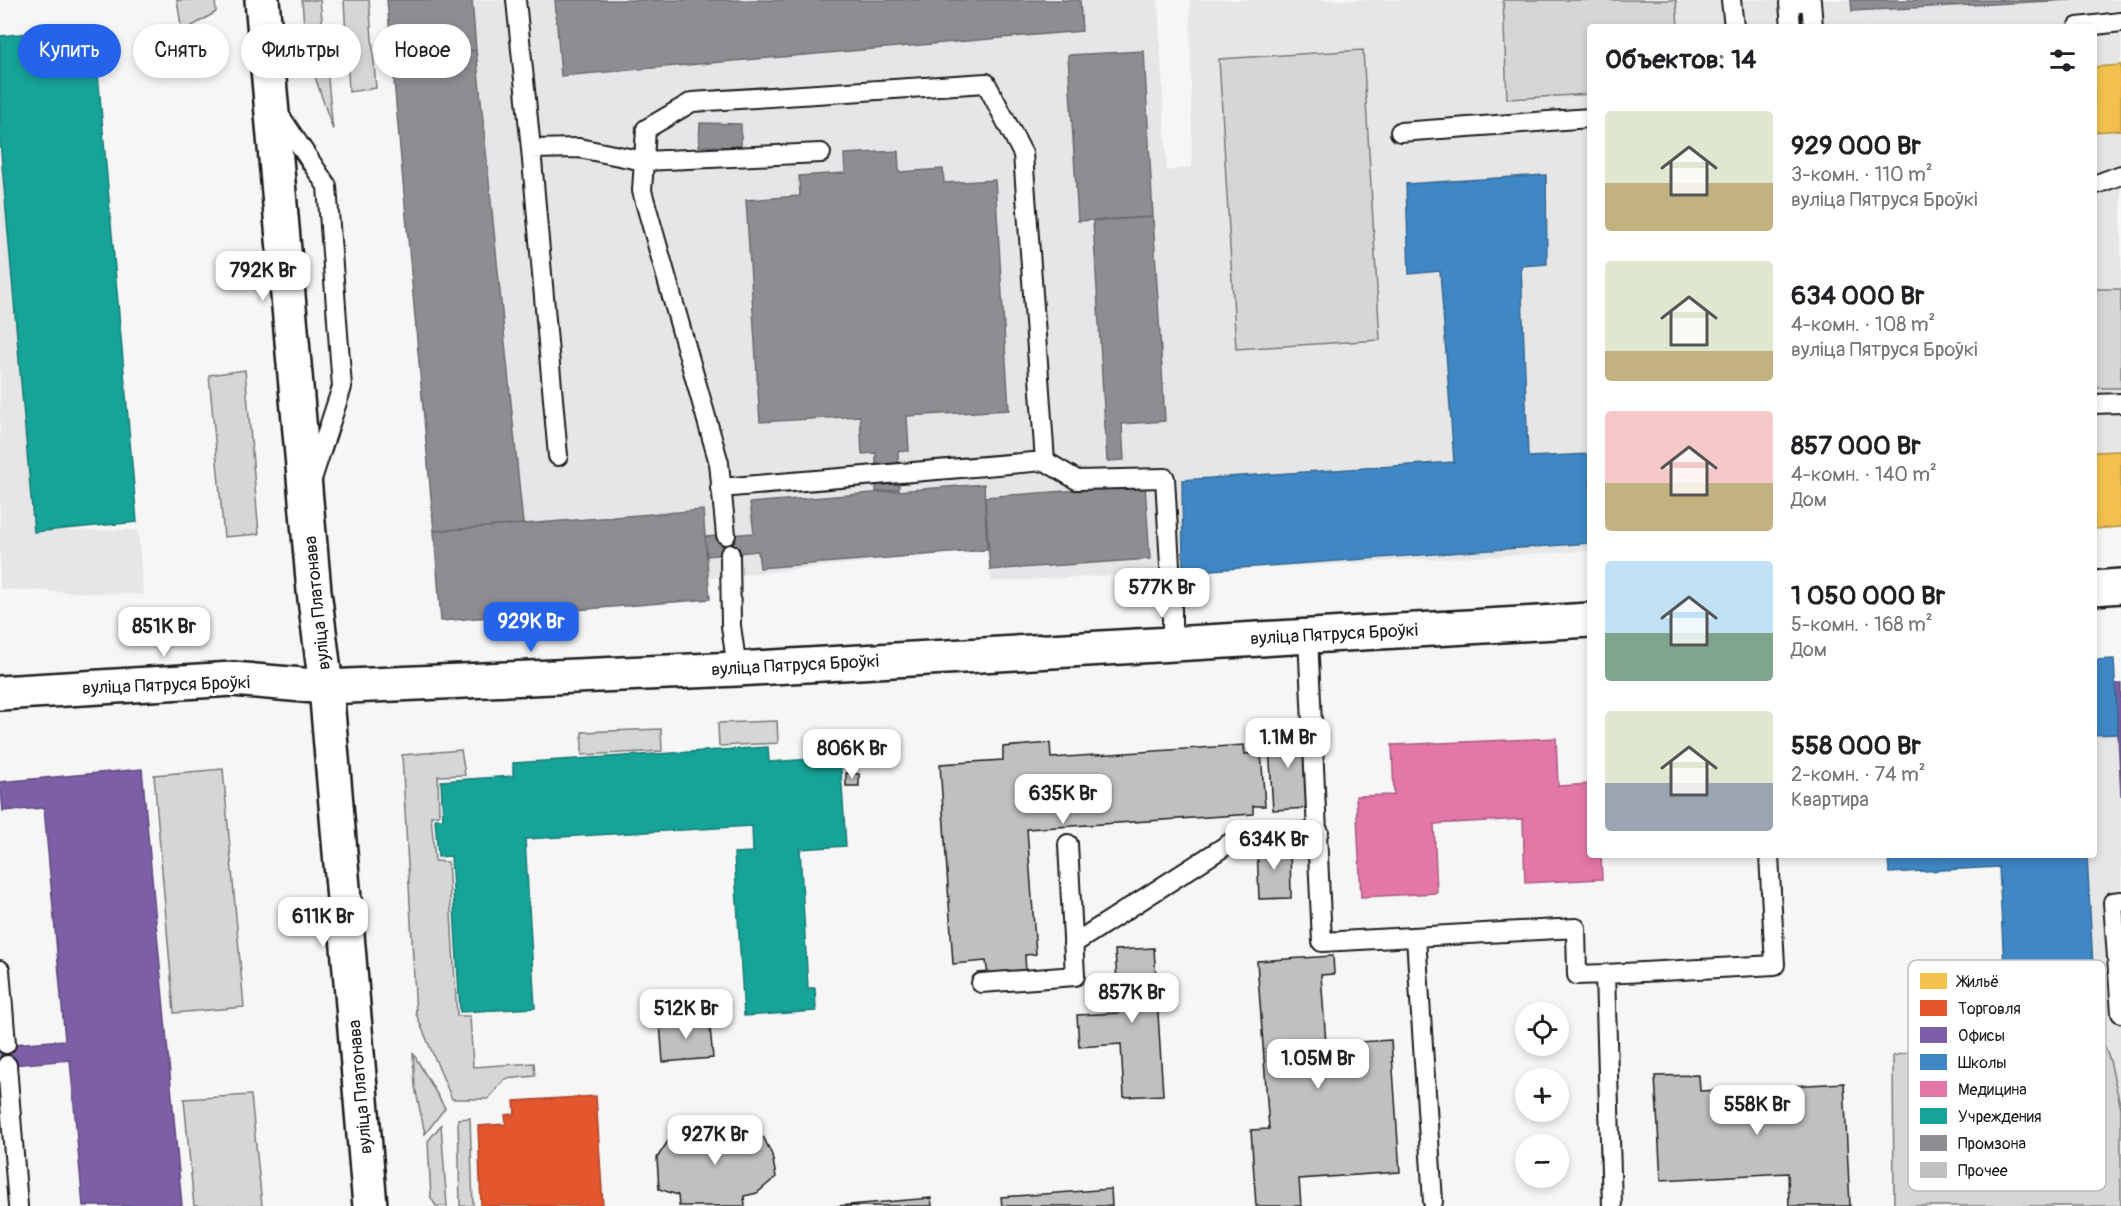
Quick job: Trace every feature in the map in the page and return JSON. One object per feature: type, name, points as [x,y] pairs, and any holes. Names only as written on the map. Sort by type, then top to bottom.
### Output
[{"type":"street","name":"вуліца Платонава","points":[[262,0],[306,497],[326,687],[370,1206]]},
{"type":"street","points":[[2097,588],[2121,586]]},
{"type":"street","name":"вуліца Пятруся Броўкі","points":[[0,693],[233,679],[326,687],[737,669],[1587,620]]},
{"type":"lane","points":[[516,0],[558,456]]},
{"type":"lane","points":[[1731,0],[1734,24]]},
{"type":"lane","points":[[1791,24],[1789,3],[1811,2],[1813,24]]},
{"type":"lane","points":[[2097,25],[2121,22]]},
{"type":"lane","points":[[726,535],[719,463],[642,191],[646,129],[692,102],[986,83],[1023,154],[1045,461]]},
{"type":"lane","points":[[271,102],[327,186],[342,387],[306,497]]},
{"type":"lane","points":[[1400,132],[1587,118]]},
{"type":"lane","points":[[531,148],[579,148],[644,161],[821,153]]},
{"type":"lane","points":[[2097,183],[2121,175]]},
{"type":"lane","points":[[2097,404],[2121,403]]},
{"type":"lane","points":[[720,488],[1045,461],[1077,480],[1165,478],[1172,601],[1172,644]]},
{"type":"lane","points":[[730,554],[731,626],[737,669]]},
{"type":"lane","points":[[1308,636],[1319,832],[1322,942],[1576,928],[1577,975],[1775,965],[1769,858]]},
{"type":"lane","points":[[1073,944],[1244,834],[1319,832]]},
{"type":"lane","points":[[981,983],[1075,976],[1068,844]]},
{"type":"lane","points":[[2121,901],[2113,902],[2121,1012]]},
{"type":"lane","points":[[1416,937],[1433,1202]]},
{"type":"lane","points":[[0,970],[6,1044]]},
{"type":"lane","points":[[1605,974],[1612,1206]]},
{"type":"lane","points":[[7,1065],[18,1206]]},
{"type":"shaded area","points":[[177,0],[215,0],[216,12],[196,24],[181,24]]},
{"type":"shaded area","points":[[302,0],[320,0],[322,24],[304,24]]},
{"type":"shaded area","points":[[344,0],[369,0],[373,78],[375,78],[376,88],[349,92],[348,78],[361,78],[361,24],[345,24]]},
{"type":"shaded area","points":[[387,0],[1158,0],[1167,171],[1192,167],[1190,0],[2121,0],[2121,524],[2097,525],[2097,24],[1587,24],[1587,551],[992,581],[986,550],[709,578],[710,599],[441,621],[394,78],[471,78],[471,24],[389,24]]},
{"type":"shaded area","points":[[1503,0],[1676,0],[1678,24],[1587,24],[1587,94],[1507,99]]},
{"type":"shaded area","points":[[1363,50],[1380,340],[1236,349],[1219,59]]},
{"type":"shaded area","points":[[315,78],[328,78],[333,130]]},
{"type":"shaded area","points":[[0,141],[34,531],[138,530],[143,595],[0,589]]},
{"type":"shaded area","points":[[2097,289],[2121,289],[2121,388],[2097,388]]},
{"type":"shaded area","points":[[245,370],[259,534],[224,537],[209,375]]},
{"type":"shaded area","points":[[2114,659],[2121,796],[2121,1167],[2106,1149],[2106,960],[2004,960],[1999,867],[1889,873],[1888,858],[2097,858],[2097,660]]},
{"type":"shaded area","points":[[777,721],[778,743],[719,746],[718,723]]},
{"type":"shaded area","points":[[661,729],[662,751],[582,755],[582,732]]},
{"type":"shaded area","points":[[461,750],[465,775],[438,776],[439,815],[431,816],[435,861],[448,862],[457,1016],[470,1016],[473,1067],[534,1063],[535,1076],[505,1079],[488,1099],[452,1099],[416,1014],[402,755]]},
{"type":"shaded area","points":[[223,769],[244,1007],[174,1013],[154,775]]},
{"type":"shaded area","points":[[2106,1050],[2121,1108],[2121,1206],[1894,1206],[1893,1056],[1908,1052],[1908,1191],[2106,1191]]},
{"type":"shaded area","points":[[413,1053],[445,1108],[425,1134],[415,1087]]},
{"type":"shaded area","points":[[251,1095],[262,1206],[194,1206],[184,1099]]},
{"type":"shaded area","points":[[470,1118],[473,1206],[460,1206],[458,1119]]},
{"type":"shaded area","points":[[441,1125],[447,1206],[436,1206],[431,1198],[428,1141]]},
{"type":"building: Жильё","points":[[2121,65],[2121,130],[2097,132],[2097,67]]},
{"type":"building: Жильё","points":[[2121,451],[2121,527],[2097,529],[2097,452]]},
{"type":"building: Торговля","points":[[596,1096],[603,1206],[481,1206],[478,1126],[506,1124],[505,1115],[515,1114],[514,1101]]},
{"type":"building: Офисы","points":[[2115,684],[2121,684],[2121,796],[2118,734]]},
{"type":"building: Офисы","points":[[142,769],[182,1206],[83,1206],[70,1060],[0,1066],[0,1045],[65,1040],[44,808],[3,811],[0,782]]},
{"type":"building: Школы","points":[[1546,175],[1547,264],[1521,266],[1528,457],[1587,454],[1587,543],[1183,572],[1182,480],[1454,462],[1440,271],[1409,274],[1406,184]]},
{"type":"building: Школы","points":[[2114,659],[2118,734],[2097,735],[2097,660]]},
{"type":"building: Школы","points":[[1888,858],[2087,858],[2093,960],[2004,960],[1999,867],[1889,873]]},
{"type":"building: Медицина","points":[[1556,738],[1558,786],[1587,784],[1587,858],[1601,858],[1602,879],[1525,883],[1523,819],[1434,824],[1437,893],[1361,897],[1356,796],[1394,795],[1392,745]]},
{"type":"building: Учреждения","points":[[18,34],[18,78],[98,78],[137,522],[34,532],[0,141],[0,36]]},
{"type":"building: Учреждения","points":[[768,747],[769,762],[840,757],[846,846],[800,849],[808,988],[815,988],[816,1011],[744,1016],[734,853],[753,852],[752,826],[525,839],[535,1008],[460,1012],[451,856],[438,857],[435,819],[443,819],[441,781],[513,776],[513,763]]},
{"type":"building: Промзона","points":[[387,0],[472,0],[476,50],[471,50],[471,24],[389,24]]},
{"type":"building: Промзона","points":[[555,0],[1080,0],[1082,31],[561,76]]},
{"type":"building: Промзона","points":[[1851,0],[2072,0],[1852,11]]},
{"type":"building: Промзона","points":[[471,50],[476,50],[523,524],[434,531],[394,78],[471,78]]},
{"type":"building: Промзона","points":[[1144,51],[1153,217],[1078,221],[1068,55]]},
{"type":"building: Промзона","points":[[700,123],[741,124],[741,147],[699,146]]},
{"type":"building: Промзона","points":[[898,151],[899,172],[943,169],[944,183],[995,180],[1009,410],[907,416],[909,451],[898,451],[899,489],[876,492],[876,453],[862,454],[860,416],[760,422],[746,200],[800,196],[799,176],[845,173],[844,154]]},
{"type":"building: Промзона","points":[[1153,217],[1165,421],[1122,424],[1124,460],[1107,461],[1093,221]]},
{"type":"building: Промзона","points":[[984,484],[987,550],[760,568],[758,551],[707,556],[705,537],[754,533],[750,503]]},
{"type":"building: Промзона","points":[[1145,485],[1150,559],[990,570],[985,497]]},
{"type":"building: Промзона","points":[[703,510],[710,599],[441,621],[434,531]]},
{"type":"building: Прочее","points":[[1304,728],[1309,808],[1273,810],[1268,730]]},
{"type":"building: Прочее","points":[[1050,743],[1051,758],[1244,745],[1245,754],[1261,753],[1265,806],[1253,806],[1253,814],[1027,829],[1036,954],[1025,955],[1026,974],[988,976],[986,961],[953,964],[940,764],[1003,760],[1003,747]]},
{"type":"building: Прочее","points":[[846,773],[859,774],[859,786],[846,786]]},
{"type":"building: Прочее","points":[[1290,844],[1291,898],[1259,899],[1257,845]]},
{"type":"building: Прочее","points":[[1154,948],[1163,1095],[1124,1097],[1121,1044],[1079,1047],[1077,1015],[1119,1013],[1115,950]]},
{"type":"building: Прочее","points":[[1333,956],[1334,974],[1321,975],[1326,1044],[1391,1040],[1400,1172],[1299,1179],[1301,1206],[1256,1206],[1251,1130],[1269,1129],[1257,961]]},
{"type":"building: Прочее","points":[[709,1018],[713,1058],[663,1062],[660,1023]]},
{"type":"building: Прочее","points":[[1699,1075],[1700,1091],[1844,1083],[1850,1206],[1789,1206],[1788,1173],[1661,1180],[1655,1076]]},
{"type":"building: Прочее","points":[[686,1124],[735,1126],[764,1138],[772,1155],[776,1177],[757,1193],[744,1196],[745,1206],[679,1206],[678,1195],[659,1189],[657,1158],[668,1141]]},
{"type":"building: Прочее","points":[[1111,1189],[1112,1206],[1002,1206],[1001,1197]]},
{"type":"building: Прочее","points":[[931,1198],[932,1206],[837,1206]]}]
